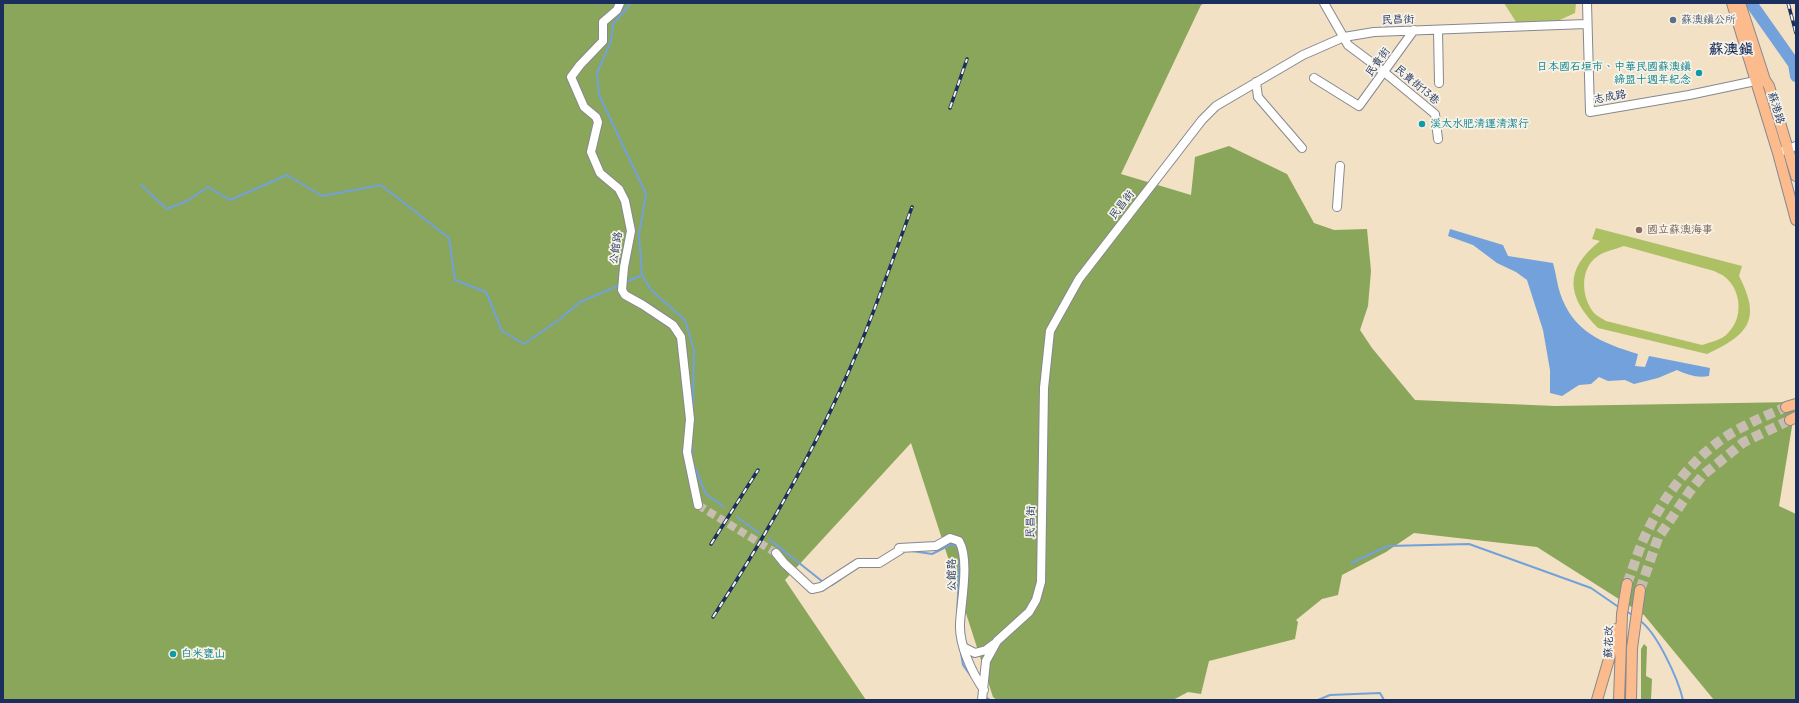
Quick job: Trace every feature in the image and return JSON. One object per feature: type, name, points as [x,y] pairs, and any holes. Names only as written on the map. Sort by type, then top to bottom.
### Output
[{"type":"main road","name":"蘇港路","points":[[1732,3],[1760,80],[1769,86],[1793,147],[1796,176]]},
{"type":"main road","name":"蘇港路","points":[[1740,3],[1796,220]]},
{"type":"main road","points":[[1786,407],[1796,404]]},
{"type":"main road","name":"蘇花改","points":[[1618,700],[1622,614],[1627,584]]},
{"type":"main road","name":"蘇花改","points":[[1631,700],[1632,648],[1640,590]]},
{"type":"main road","points":[[1597,700],[1622,614]]},
{"type":"street","name":"公館路","points":[[620,3],[617,10],[603,22],[603,41],[580,65],[571,77],[584,107],[596,117],[598,122],[591,152],[600,172],[619,189],[625,201],[632,231],[624,267],[622,290],[625,295],[673,325],[681,337],[690,419],[686,452],[698,505]]},
{"type":"street","name":"民貴街13巷","points":[[1324,3],[1348,45],[1384,72],[1435,114],[1438,139]]},
{"type":"street","name":"志成路","points":[[1586,3],[1590,112],[1689,95],[1760,80]]},
{"type":"street","name":"民昌街","points":[[984,690],[986,661],[997,641],[1029,612],[1036,600],[1041,582],[1044,388],[1050,331],[1079,279],[1202,120],[1216,106],[1256,82],[1303,55],[1344,37],[1374,32],[1586,24]]},
{"type":"street","name":"民貴街","points":[[1314,78],[1359,106],[1414,30]]},
{"type":"street","points":[[1438,30],[1439,83]]},
{"type":"street","points":[[1256,82],[1258,97],[1302,148]]},
{"type":"street","points":[[1778,153],[1793,147]]},
{"type":"street","points":[[1338,207],[1340,166]]},
{"type":"street","name":"公館路","points":[[776,554],[812,589],[821,587],[858,562],[879,564],[900,550],[899,548],[923,548],[936,546],[950,538],[959,541],[963,554],[964,578],[960,626],[965,653],[984,690]]},
{"type":"street","points":[[965,648],[975,654],[986,650],[997,641]]},
{"type":"street","points":[[982,700],[984,690]]},
{"type":"green space","points":[[3,3],[1205,3],[1201,5],[1121,174],[1191,195],[1195,157],[1229,146],[1287,174],[1314,223],[1334,230],[1367,229],[1371,271],[1368,306],[1360,330],[1372,348],[1415,400],[1555,406],[1796,402],[1779,506],[1796,514],[1796,700],[1714,700],[1644,615],[1537,547],[1414,533],[1386,552],[1342,575],[1338,595],[1322,599],[1296,620],[1298,622],[1295,639],[1209,661],[1201,694],[1188,692],[1173,700],[997,700],[993,697],[911,443],[785,580],[866,700],[3,700]]},
{"type":"green space","points":[[1504,3],[1576,3],[1575,13],[1553,23],[1518,25]]},
{"type":"green space","points":[[1596,228],[1742,266],[1739,276],[1746,291],[1749,304],[1750,315],[1747,324],[1741,333],[1733,340],[1707,354],[1598,328],[1580,305],[1575,294],[1574,284],[1575,273],[1580,262],[1600,241],[1592,239]],"holes":[[[1624,246],[1714,271],[1725,277],[1731,283],[1737,297],[1738,312],[1733,327],[1726,335],[1702,345],[1606,321],[1595,314],[1590,308],[1585,292],[1585,276],[1592,261],[1604,253]]]},
{"type":"green space","points":[[1644,644],[1647,647],[1646,676],[1652,679],[1651,700],[1641,700],[1641,649]]},
{"type":"water","points":[[1450,229],[1503,245],[1508,256],[1553,263],[1560,293],[1573,317],[1581,327],[1590,334],[1612,345],[1638,354],[1635,366],[1645,367],[1649,356],[1710,368],[1709,376],[1693,376],[1677,370],[1658,378],[1634,384],[1625,380],[1608,381],[1599,377],[1591,384],[1579,385],[1562,396],[1550,393],[1550,370],[1543,330],[1527,280],[1516,272],[1497,263],[1473,245],[1448,236]]},
{"type":"waterway","points":[[629,3],[628,7],[613,24],[611,41],[597,73],[599,95],[646,194],[639,235],[642,275]]},
{"type":"waterway","points":[[1751,3],[1794,64],[1796,76]]},
{"type":"waterway","points":[[141,185],[167,209],[187,201],[208,187],[230,200],[287,175],[322,196],[381,185],[449,238],[455,280],[486,292],[502,331],[524,344],[560,319],[580,302],[620,285]]},
{"type":"waterway","points":[[626,282],[642,275],[651,290],[685,320],[694,350],[693,407]]},
{"type":"waterway","points":[[692,438],[692,459]]},
{"type":"waterway","points":[[694,465],[706,494],[724,507]]},
{"type":"waterway","points":[[737,517],[759,533]]},
{"type":"waterway","points":[[769,539],[823,582]]},
{"type":"waterway","points":[[912,551],[932,554],[952,544],[958,548]]},
{"type":"waterway","points":[[1351,563],[1388,546],[1469,544],[1591,588],[1620,608]]},
{"type":"waterway","points":[[957,615],[960,555]]},
{"type":"waterway","points":[[832,585],[841,579]]},
{"type":"waterway","points":[[1626,611],[1634,616]]},
{"type":"waterway","points":[[1639,620],[1646,626],[1660,645],[1677,680],[1683,700]]},
{"type":"waterway","points":[[961,653],[963,665],[973,679]]},
{"type":"waterway","points":[[1318,700],[1330,695],[1380,693],[1384,700]]},
{"type":"tunnel","points":[[1627,584],[1642,543],[1654,518],[1688,469],[1721,440],[1736,430],[1786,407]]},
{"type":"tunnel","points":[[1640,590],[1658,538],[1690,491],[1703,475],[1744,442],[1790,420]]},
{"type":"tunnel","points":[[698,505],[776,553]]},
{"type":"railway","points":[[1788,3],[1796,33]]},
{"type":"railway","points":[[950,108],[967,59]]},
{"type":"railway","points":[[713,617],[755,551],[812,449],[829,414],[868,326],[912,207]]},
{"type":"railway","points":[[711,544],[758,470]]},
{"type":"place","name":"蘇澳鎮公所","points":[[1673,20]]},
{"type":"place","name":"日本國石垣市、中華民國蘇澳鎮 締盟十週年紀念","points":[[1699,73]]},
{"type":"place","name":"溪太水肥清運清潔行","points":[[1422,124]]},
{"type":"place","name":"國立蘇澳海事","points":[[1639,230]]},
{"type":"place","name":"白米甕山","points":[[173,654]]},
{"type":"district","name":"蘇澳鎮","points":[[1731,50]]}]
